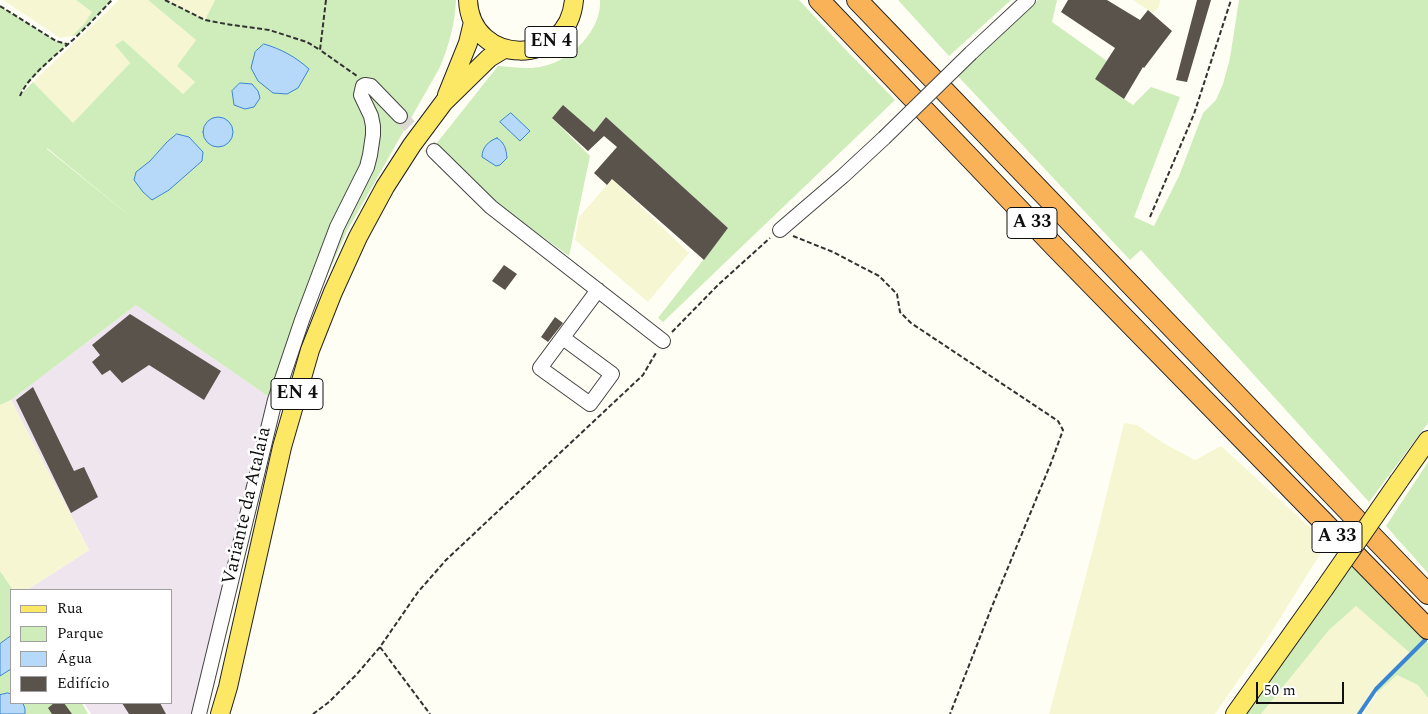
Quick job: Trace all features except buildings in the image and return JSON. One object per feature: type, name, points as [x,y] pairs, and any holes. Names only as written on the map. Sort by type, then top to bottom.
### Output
[{"type":"highway","name":"A 33","points":[[819,0],[1075,268],[1428,629]]},
{"type":"highway","name":"A 33","points":[[857,0],[1428,594]]},
{"type":"highway","points":[[871,0],[923,69]]},
{"type":"main road","name":"Variante da Atalaia","points":[[220,714],[241,632],[282,447],[310,350],[333,292],[358,237],[381,195],[412,146],[444,102],[489,58],[504,49],[486,38],[479,31],[469,13],[468,0]]},
{"type":"main road","name":"EN 4","points":[[504,49],[514,51],[534,50],[552,41],[566,26],[571,17],[574,0]]},
{"type":"main road","name":"Variante da Atalaia","points":[[444,102],[468,43],[473,22]]},
{"type":"main road","points":[[1235,714],[1428,440]]},
{"type":"street","points":[[780,230],[884,138],[1028,0]]},
{"type":"street","points":[[199,714],[275,400],[302,320],[337,227],[370,155],[373,126],[371,116],[361,95],[365,84],[376,90],[400,116]]},
{"type":"street","points":[[434,151],[491,207],[663,341]]},
{"type":"street","points":[[563,338],[612,374],[590,404],[540,368],[598,290]]},
{"type":"path","points":[[20,96],[23,88],[112,0]]},
{"type":"path","points":[[165,0],[205,20],[270,30],[307,42],[356,75],[365,84]]},
{"type":"path","points":[[320,50],[326,0]]},
{"type":"path","points":[[1150,217],[1194,114],[1231,0]]},
{"type":"path","points":[[0,6],[56,41],[68,44]]},
{"type":"path","points":[[313,714],[329,702],[357,674],[380,647],[418,592],[446,560],[643,375],[663,341],[719,284],[780,230],[833,252],[879,276],[897,294],[900,312],[911,323],[1058,422],[1063,430],[950,714]]},
{"type":"path","points":[[380,647],[430,714]]},
{"type":"shaded area","points":[[136,305],[272,399],[197,714],[91,714],[85,704],[172,704],[172,589],[29,589],[89,550],[11,400]]},
{"type":"green space","points":[[3,0],[76,0],[92,12],[84,24],[72,36],[60,38]]},
{"type":"green space","points":[[76,0],[112,0],[78,35],[72,36],[84,24],[92,12]]},
{"type":"green space","points":[[119,0],[148,0],[196,40],[177,66],[195,82],[183,94],[123,40],[115,45],[130,63],[73,123],[33,82]]},
{"type":"green space","points":[[148,0],[165,0],[205,20],[215,0],[456,0],[451,34],[440,67],[348,229],[303,329],[282,403],[272,399],[136,305],[11,400],[0,405],[0,6],[56,41],[67,44],[23,88],[21,94],[33,82],[73,123],[130,63],[115,45],[123,40],[183,94],[195,82],[177,66],[196,40]],"holes":[[[47,148],[141,225],[47,149]]]},
{"type":"green space","points":[[165,0],[215,0],[205,20]]},
{"type":"green space","points":[[600,0],[799,0],[895,100],[663,322],[658,318],[728,228],[606,117],[594,132],[563,106],[552,118],[590,156],[569,256],[503,208],[436,144],[498,66],[533,68],[544,66],[555,63],[575,50],[591,32],[596,22]]},
{"type":"green space","points":[[898,0],[1011,0],[949,56]]},
{"type":"green space","points":[[1038,0],[1057,0],[1052,22],[1107,61],[1095,79],[1133,105],[1151,87],[1180,97],[1134,217],[1154,226],[1179,176],[1203,113],[1216,100],[1223,84],[1230,58],[1239,0],[1428,0],[1428,423],[1369,502],[1141,250],[1130,260],[955,73]]},
{"type":"green space","points":[[1133,0],[1160,0],[1159,7],[1153,13]]},
{"type":"green space","points":[[612,179],[689,253],[648,302],[575,240],[579,217]]},
{"type":"green space","points":[[11,400],[89,550],[29,589],[12,589],[0,571],[0,405]]},
{"type":"green space","points":[[1124,423],[1137,425],[1163,443],[1195,460],[1221,446],[1327,543],[1269,636],[1215,714],[1049,714]]},
{"type":"green space","points":[[1428,462],[1428,573],[1386,526]]},
{"type":"green space","points":[[1349,563],[1428,643],[1428,698],[1418,685],[1397,675],[1377,693],[1376,689],[1410,653],[1356,606],[1329,630],[1261,714],[1246,714]]},
{"type":"green space","points":[[0,571],[12,589],[10,589],[10,704],[83,704],[88,714],[0,714]]},
{"type":"green space","points":[[1356,605],[1411,654],[1376,689],[1359,714],[1261,714],[1329,630]]},
{"type":"green space","points":[[1397,675],[1418,685],[1428,698],[1428,714],[1363,714],[1377,693]]},
{"type":"water","points":[[264,44],[288,54],[309,69],[298,88],[287,94],[273,93],[258,81],[251,68],[255,52]]},
{"type":"water","points":[[240,83],[252,84],[258,91],[260,98],[254,107],[245,109],[234,105],[232,91]]},
{"type":"water","points":[[511,113],[530,131],[520,141],[500,122]]},
{"type":"water","points":[[218,117],[229,121],[233,132],[229,143],[218,147],[207,143],[203,132],[207,121]]},
{"type":"water","points":[[177,134],[189,137],[203,152],[202,161],[169,190],[152,200],[134,180],[136,172]]},
{"type":"water","points":[[497,138],[505,146],[507,158],[500,165],[496,166],[482,157],[486,145]]},
{"type":"water","points":[[10,637],[10,670],[0,676],[0,644]]},
{"type":"water","points":[[10,694],[10,704],[23,704],[25,714],[0,714],[0,695]]},
{"type":"waterway","points":[[1359,714],[1376,689],[1425,640]]},
{"type":"tunnel","points":[[400,116],[434,151]]}]
